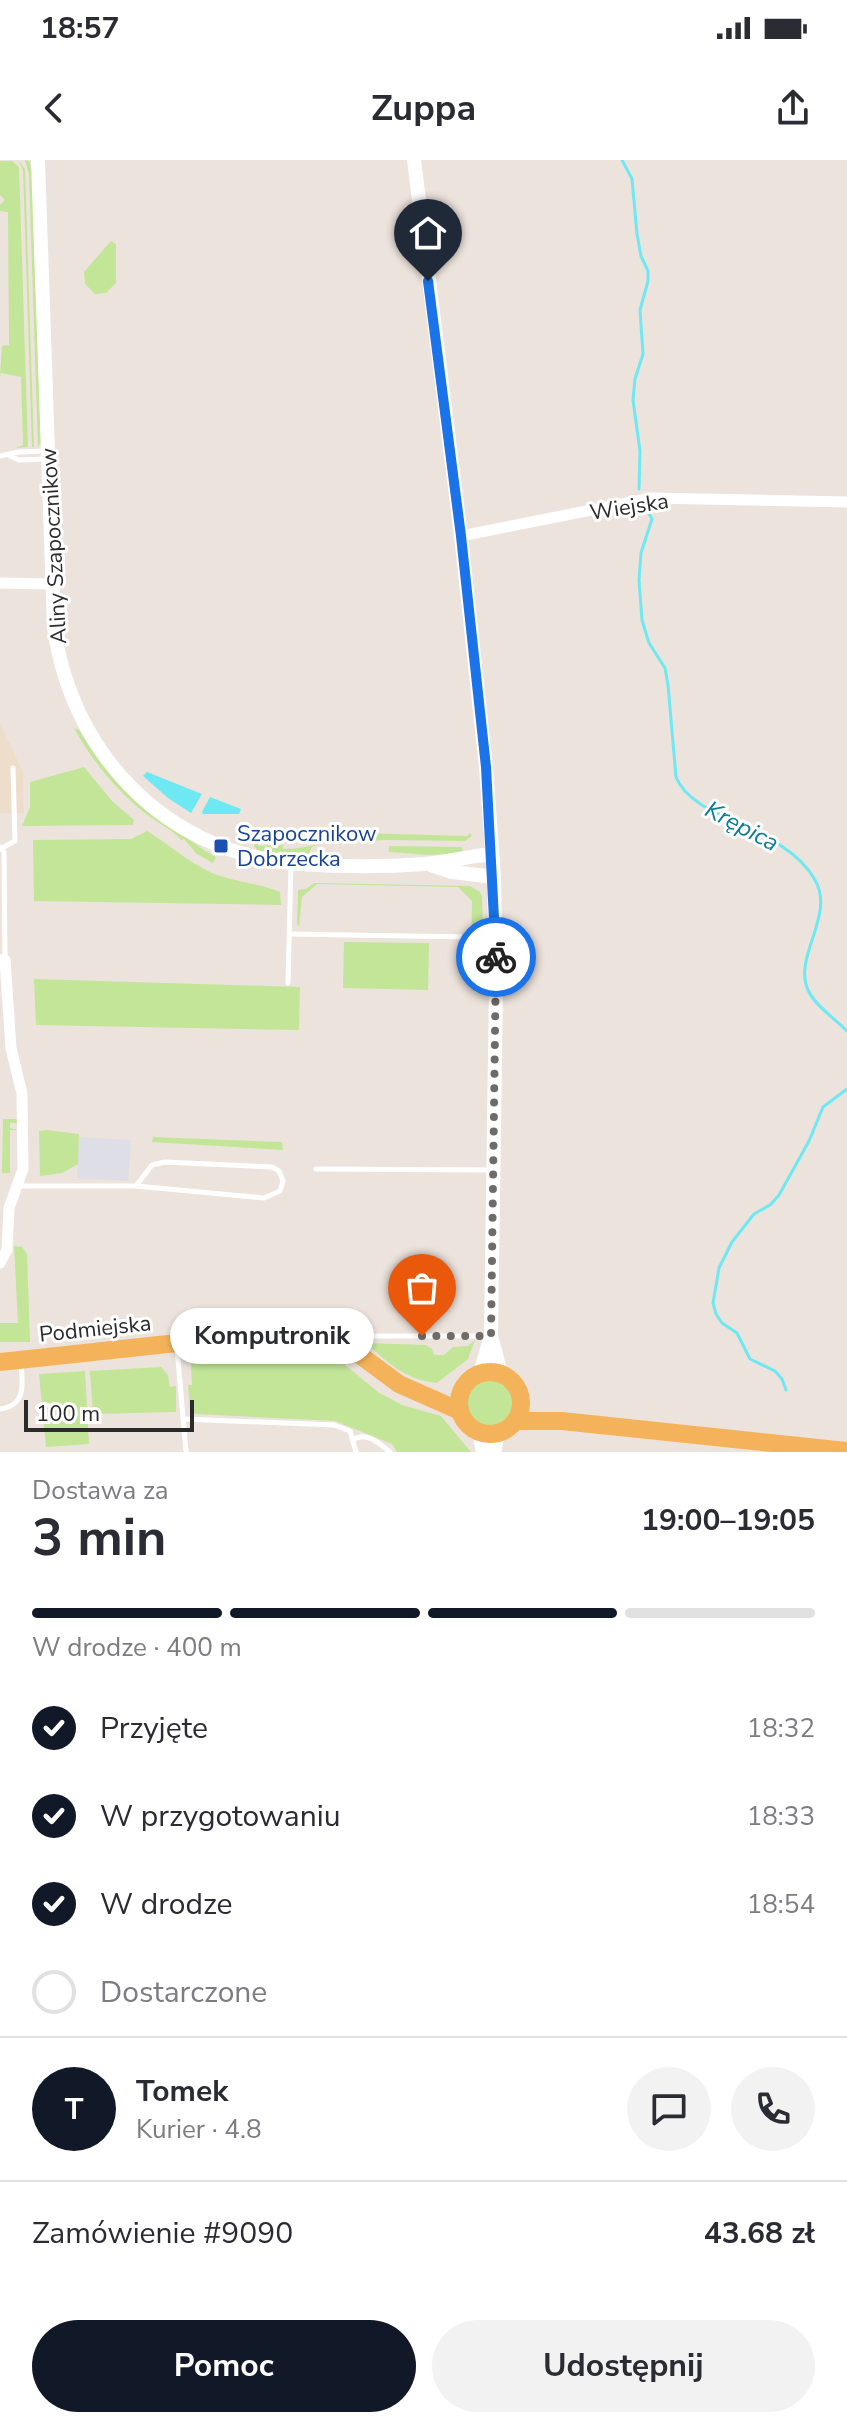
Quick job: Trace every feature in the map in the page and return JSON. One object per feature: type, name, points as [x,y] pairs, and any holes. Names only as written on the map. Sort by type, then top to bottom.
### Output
[{"type":"main road","name":"Podmiejska","points":[[0,1362],[263,1334],[324,1337],[354,1349],[389,1378],[460,1411]]},
{"type":"main road","points":[[516,1421],[521,1400],[515,1384],[501,1374],[480,1373],[472,1377],[462,1390],[460,1411],[467,1424],[479,1432],[498,1433],[516,1421],[562,1421],[810,1450],[847,1451]]},
{"type":"main road","points":[[420,1392],[462,1390]]},
{"type":"main road","points":[[521,1400],[562,1421]]},
{"type":"street","name":"Aliny Szapocznikow","points":[[38,160],[56,643],[69,690],[90,735],[119,774],[155,808],[194,834],[243,853],[291,863],[427,864],[492,854]]},
{"type":"street","points":[[414,160],[461,536],[486,767],[494,877],[496,989],[491,1336],[480,1373]]},
{"type":"street","name":"Wiejska","points":[[461,536],[652,498],[847,502]]},
{"type":"street","points":[[0,583],[52,584]]},
{"type":"street","name":"Aliny Szapocznikow","points":[[427,864],[452,872],[494,877]]},
{"type":"street","points":[[0,1263],[7,1250],[9,1208],[23,1169],[22,1094],[11,1048],[2,960]]},
{"type":"street","points":[[491,1336],[501,1374]]},
{"type":"street","points":[[479,1432],[483,1452]]},
{"type":"street","points":[[494,1452],[498,1433]]},
{"type":"lane","points":[[0,456],[19,452],[48,455]]},
{"type":"lane","points":[[2,960],[1,848],[15,841],[13,768]]},
{"type":"lane","points":[[288,983],[291,863]]},
{"type":"lane","points":[[290,934],[469,937]]},
{"type":"lane","points":[[18,1186],[136,1186],[264,1198],[280,1191],[283,1181],[279,1171],[272,1167],[165,1162],[152,1165],[136,1186]]},
{"type":"lane","points":[[316,1169],[494,1170]]},
{"type":"lane","points":[[365,1336],[491,1336]]},
{"type":"lane","points":[[177,1343],[186,1452]]},
{"type":"lane","points":[[0,1409],[13,1406],[21,1395],[20,1360]]},
{"type":"lane","points":[[183,1419],[334,1425],[350,1431],[356,1452]]},
{"type":"lane","points":[[353,1440],[363,1436],[377,1441],[390,1452]]},
{"type":"shaded area","points":[[0,723],[23,772],[24,813],[0,813]]},
{"type":"shaded area","points":[[79,1137],[131,1140],[128,1181],[77,1178]]},
{"type":"green space","points":[[18,160],[25,169],[34,447],[23,170]]},
{"type":"green space","points":[[25,160],[29,161],[32,172],[41,442],[38,447],[29,174]]},
{"type":"green space","points":[[0,161],[12,161],[19,167],[28,447],[15,448],[23,445],[21,377],[1,373],[0,377],[2,346],[9,345],[8,212],[0,211],[0,205],[5,200],[0,195]]},
{"type":"green space","points":[[111,241],[116,244],[116,283],[106,293],[95,294],[85,284],[84,272]]},
{"type":"green space","points":[[74,728],[79,730],[100,762],[125,789],[152,814],[216,857],[213,863],[197,854],[184,839],[181,840],[125,796],[97,764]]},
{"type":"green space","points":[[84,767],[112,801],[134,820],[133,825],[22,826],[30,807],[30,782]]},
{"type":"green space","points":[[147,831],[212,873],[280,892],[281,905],[34,901],[33,840],[131,839]]},
{"type":"green space","points":[[358,833],[467,836],[470,833],[472,836],[465,841],[327,843],[343,841],[343,834]]},
{"type":"green space","points":[[255,840],[258,846],[283,845],[283,849],[318,844],[312,847],[307,857],[258,851],[254,846]]},
{"type":"green space","points":[[389,846],[462,847],[463,853],[429,855],[389,852]]},
{"type":"green space","points":[[314,883],[470,886],[482,897],[484,963],[471,965],[472,901],[458,887],[317,884],[302,897],[299,926],[298,890]]},
{"type":"green space","points":[[344,942],[429,943],[428,990],[343,988]]},
{"type":"green space","points":[[34,979],[300,987],[299,1030],[36,1025]]},
{"type":"green space","points":[[3,1119],[18,1119],[18,1123],[10,1123],[10,1128],[18,1130],[10,1130],[10,1173],[2,1173]]},
{"type":"green space","points":[[39,1131],[79,1134],[78,1164],[62,1173],[40,1176]]},
{"type":"green space","points":[[153,1137],[282,1142],[283,1150],[152,1142]]},
{"type":"green space","points":[[14,1246],[22,1247],[27,1254],[30,1342],[0,1342],[0,1323],[18,1323]]},
{"type":"green space","points":[[475,1340],[468,1359],[437,1383],[407,1374],[366,1343],[426,1345],[434,1355],[444,1355],[453,1347],[468,1346]]},
{"type":"green space","points":[[263,1350],[321,1354],[338,1359],[378,1392],[402,1405],[441,1416],[471,1452],[397,1452],[392,1444],[335,1421],[196,1414],[190,1411],[188,1385],[192,1385],[191,1365],[195,1357]]},
{"type":"green space","points":[[161,1367],[168,1375],[170,1387],[176,1386],[176,1412],[93,1414],[90,1371]]},
{"type":"green space","points":[[85,1371],[89,1444],[46,1447],[39,1374]]},
{"type":"green space","points":[[490,1380],[507,1386],[513,1403],[507,1420],[490,1426],[473,1420],[467,1403],[473,1386]]},
{"type":"water","points":[[147,772],[202,794],[191,813],[143,776]]},
{"type":"water","points":[[210,797],[241,809],[239,814],[203,814]]},
{"type":"waterway","name":"Krępica","points":[[622,160],[632,179],[637,234],[641,256],[648,271],[640,310],[643,354],[635,379],[633,400],[640,451],[639,489]]},
{"type":"waterway","name":"Krępica","points":[[648,512],[652,519],[641,553],[639,580],[642,620],[649,643],[665,668],[676,777],[686,792],[701,804],[783,847],[801,862],[815,880],[820,894],[820,908],[805,965],[805,979],[816,1002],[847,1031]]},
{"type":"waterway","name":"Krępica","points":[[786,1390],[775,1371],[750,1359],[737,1333],[722,1323],[716,1314],[713,1303],[719,1268],[732,1242],[754,1214],[770,1205],[779,1195],[809,1141],[823,1107],[847,1089]]},
{"type":"way so far","points":[[422,1336],[491,1336],[496,957]]},
{"type":"place","name":"Szapocznikow Dobrzecka","points":[[221,846]]},
{"type":"place","name":"Komputronik","points":[[422,1336]]},
{"type":"route","points":[[428,281],[461,536],[486,767],[496,957]]}]
